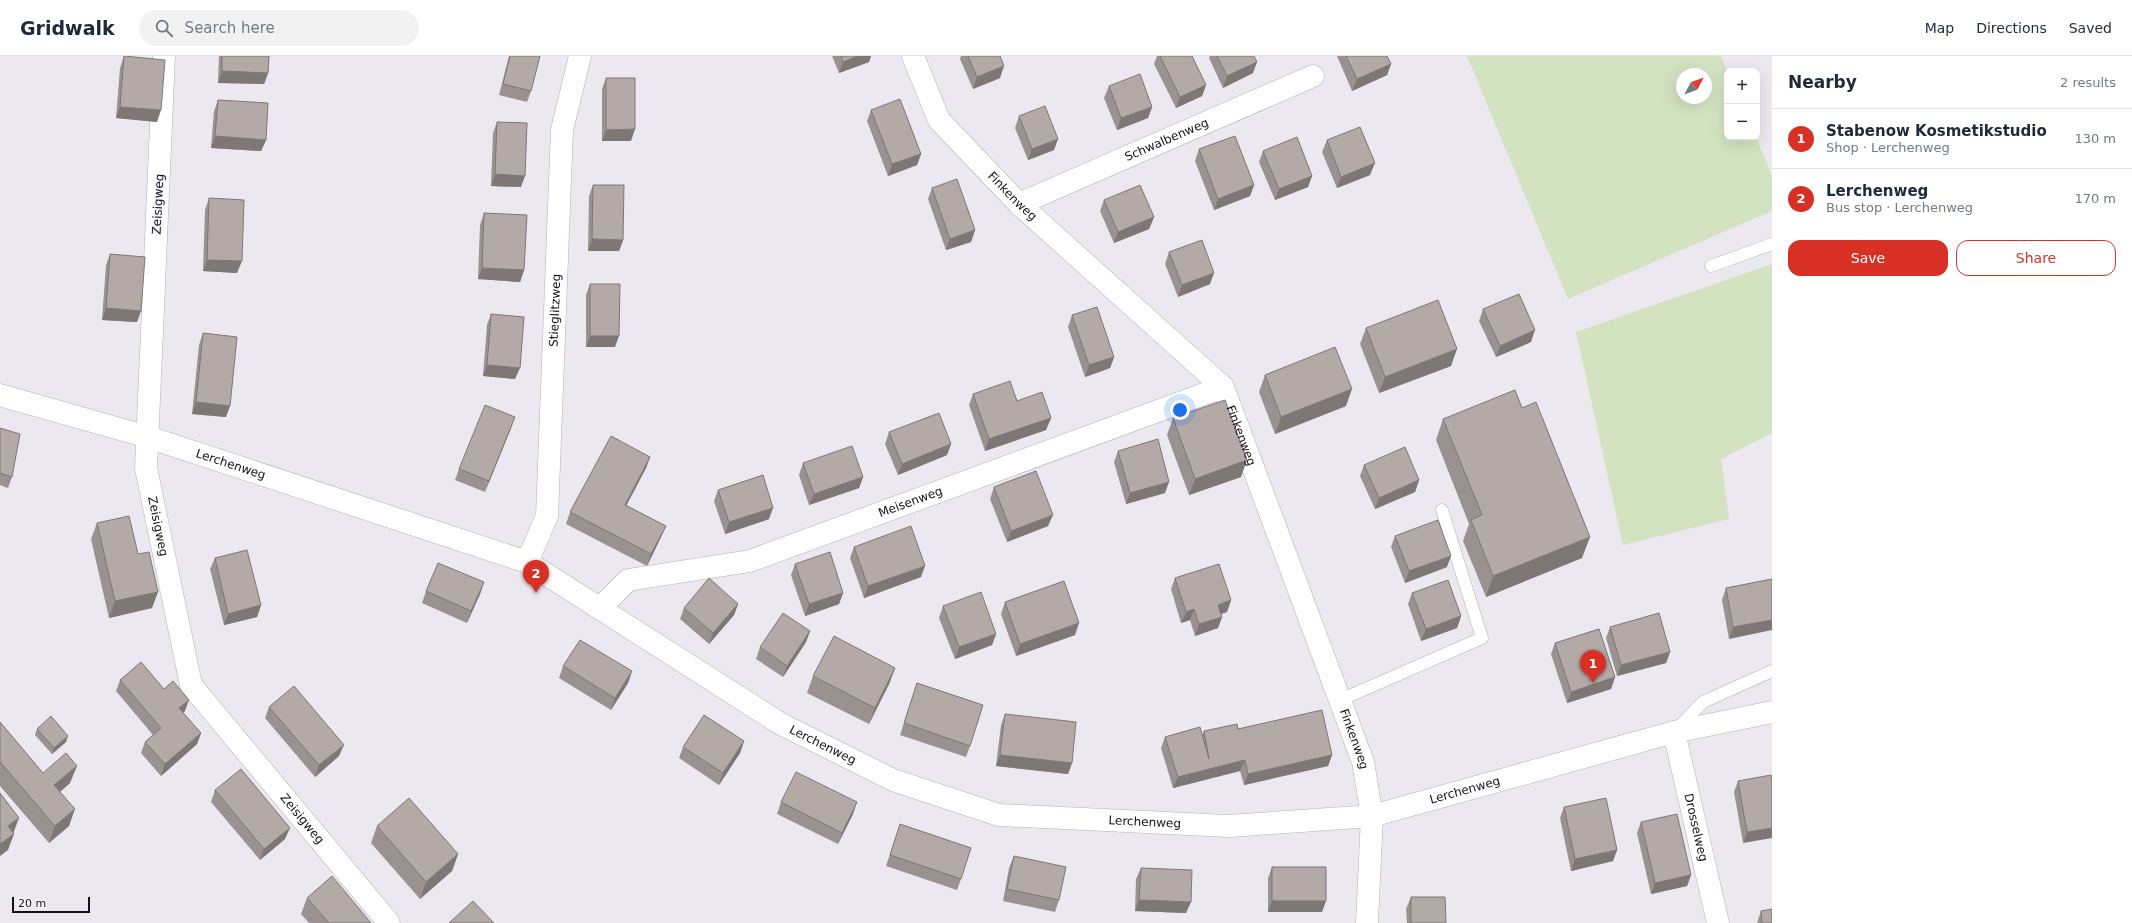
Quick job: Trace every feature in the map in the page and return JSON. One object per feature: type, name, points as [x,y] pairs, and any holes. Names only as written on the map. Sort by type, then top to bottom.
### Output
[{"type":"street","name":"Zeisigweg","points":[[164,56],[146,468],[191,685],[389,923]]},
{"type":"street","name":"Stieglitzweg","points":[[527,562],[547,516],[562,130],[580,56]]},
{"type":"street","name":"Finkenweg","points":[[913,56],[939,120],[1019,204],[1223,387],[1363,762],[1372,816],[1367,923]]},
{"type":"street","name":"Schwalbenweg","points":[[1019,204],[1314,76]]},
{"type":"street","name":"Meisenweg","points":[[600,608],[628,580],[750,561],[1223,387]]},
{"type":"street","name":"Lerchenweg","points":[[0,395],[148,437],[527,562],[781,724],[892,780],[999,815],[1229,826],[1372,816],[1674,732],[1772,712]]},
{"type":"street","name":"Drosselweg","points":[[1674,732],[1718,923]]},
{"type":"lane","points":[[1711,266],[1772,244]]},
{"type":"lane","points":[[1340,700],[1482,638],[1442,510]]},
{"type":"lane","points":[[1674,732],[1703,702],[1772,671]]},
{"type":"green space","points":[[1467,56],[1721,56],[1726,68],[1724,68],[1724,140],[1757,140],[1772,176],[1772,211],[1568,299]]},
{"type":"green space","points":[[1772,264],[1772,433],[1721,459],[1729,519],[1623,545],[1576,332]]},
{"type":"building","points":[[124,56],[165,60],[161,110],[120,107]]},
{"type":"building","points":[[222,56],[269,56],[268,73],[222,71]]},
{"type":"building","points":[[510,56],[540,56],[531,91],[503,84]]},
{"type":"building","points":[[841,56],[858,56],[843,62]]},
{"type":"building","points":[[968,56],[1000,56],[1004,66],[977,77]]},
{"type":"building","points":[[1160,56],[1192,56],[1206,85],[1180,97]]},
{"type":"building","points":[[1217,56],[1254,56],[1257,62],[1227,76]]},
{"type":"building","points":[[1346,56],[1387,56],[1391,64],[1357,79]]},
{"type":"building","points":[[1140,74],[1152,107],[1121,118],[1109,86]]},
{"type":"building","points":[[606,78],[635,78],[635,129],[606,130]]},
{"type":"building","points":[[900,99],[921,154],[892,164],[871,110]]},
{"type":"building","points":[[218,100],[268,103],[266,140],[215,136]]},
{"type":"building","points":[[1045,106],[1058,139],[1032,149],[1019,116]]},
{"type":"building","points":[[497,122],[527,123],[525,176],[495,174]]},
{"type":"building","points":[[1360,127],[1375,163],[1341,177],[1327,140]]},
{"type":"building","points":[[1235,136],[1254,185],[1218,199],[1199,149]]},
{"type":"building","points":[[1297,137],[1312,176],[1279,189],[1263,151]]},
{"type":"building","points":[[957,179],[975,230],[950,239],[932,188]]},
{"type":"building","points":[[593,185],[624,185],[623,240],[592,239]]},
{"type":"building","points":[[1140,185],[1154,217],[1118,232],[1104,200]]},
{"type":"building","points":[[209,198],[244,200],[242,261],[207,260]]},
{"type":"building","points":[[484,213],[527,215],[524,270],[482,268]]},
{"type":"building","points":[[1202,240],[1214,273],[1182,285],[1169,252]]},
{"type":"building","points":[[110,254],[145,257],[141,311],[106,308]]},
{"type":"building","points":[[590,284],[620,284],[619,336],[590,336]]},
{"type":"building","points":[[1519,294],[1535,330],[1500,346],[1483,309]]},
{"type":"building","points":[[1438,300],[1457,349],[1385,377],[1366,328]]},
{"type":"building","points":[[1097,307],[1114,357],[1089,365],[1072,315]]},
{"type":"building","points":[[491,314],[524,317],[520,368],[487,365]]},
{"type":"building","points":[[203,333],[237,337],[230,406],[196,402]]},
{"type":"building","points":[[1335,347],[1352,389],[1281,417],[1265,375]]},
{"type":"building","points":[[1010,381],[1017,401],[1042,392],[1051,418],[989,439],[973,394]]},
{"type":"building","points":[[1515,390],[1522,408],[1536,402],[1590,537],[1493,576],[1471,520],[1482,515],[1443,419]]},
{"type":"building","points":[[1225,400],[1247,460],[1195,479],[1173,418]]},
{"type":"building","points":[[485,405],[515,417],[489,481],[459,469]]},
{"type":"building","points":[[939,413],[951,444],[902,464],[889,432]]},
{"type":"building","points":[[0,428],[20,434],[12,477],[0,473]]},
{"type":"building","points":[[611,436],[650,457],[625,505],[666,526],[651,554],[570,512]]},
{"type":"building","points":[[1158,439],[1169,482],[1130,493],[1118,451]]},
{"type":"building","points":[[852,446],[863,477],[814,494],[803,463]]},
{"type":"building","points":[[1405,447],[1419,480],[1379,498],[1364,465]]},
{"type":"building","points":[[1036,471],[1053,515],[1011,531],[994,487]]},
{"type":"building","points":[[763,475],[773,508],[729,522],[718,490]]},
{"type":"building","points":[[129,516],[138,554],[149,552],[158,592],[115,601],[97,523]]},
{"type":"building","points":[[1438,520],[1451,556],[1409,571],[1395,536]]},
{"type":"building","points":[[911,526],[925,566],[868,586],[854,547]]},
{"type":"building","points":[[247,550],[261,605],[228,614],[215,558]]},
{"type":"building","points":[[830,552],[843,593],[809,604],[795,564]]},
{"type":"building","points":[[438,563],[484,582],[471,611],[426,591]]},
{"type":"building","points":[[1219,564],[1231,600],[1218,605],[1222,617],[1199,624],[1194,609],[1186,612],[1175,578]]},
{"type":"building","points":[[709,578],[738,604],[713,633],[684,608]]},
{"type":"building","points":[[1772,579],[1772,620],[1733,627],[1726,588]]},
{"type":"building","points":[[1448,580],[1461,616],[1426,629],[1412,593]]},
{"type":"building","points":[[1064,581],[1079,623],[1020,644],[1005,602]]},
{"type":"building","points":[[981,592],[996,634],[959,647],[943,606]]},
{"type":"building","points":[[783,613],[810,631],[787,666],[760,647]]},
{"type":"building","points":[[1659,613],[1670,652],[1621,665],[1610,627]]},
{"type":"building","points":[[1599,629],[1615,677],[1571,692],[1555,643]]},
{"type":"building","points":[[834,636],[895,668],[875,708],[813,676]]},
{"type":"building","points":[[580,640],[632,671],[615,698],[563,666]]},
{"type":"building","points":[[141,662],[164,689],[173,681],[189,700],[179,708],[201,733],[165,764],[145,742],[161,728],[120,680]]},
{"type":"building","points":[[917,683],[983,705],[970,746],[904,723]]},
{"type":"building","points":[[294,686],[344,745],[319,765],[269,707]]},
{"type":"building","points":[[1322,710],[1332,755],[1248,774],[1245,760],[1178,777],[1165,737],[1200,727],[1209,759],[1204,731],[1237,724],[1238,729]]},
{"type":"building","points":[[1005,714],[1076,722],[1072,763],[1000,755]]},
{"type":"building","points":[[704,715],[744,741],[723,773],[683,747]]},
{"type":"building","points":[[51,716],[68,736],[54,748],[37,729]]},
{"type":"building","points":[[0,722],[43,773],[66,753],[77,766],[54,785],[75,809],[55,826],[0,762]]},
{"type":"building","points":[[241,769],[290,828],[264,849],[215,790]]},
{"type":"building","points":[[796,772],[857,802],[842,833],[781,802]]},
{"type":"building","points":[[1771,775],[1772,828],[1747,832],[1738,781]]},
{"type":"building","points":[[0,793],[19,818],[8,826],[14,834],[0,844]]},
{"type":"building","points":[[409,798],[458,854],[426,882],[377,826]]},
{"type":"building","points":[[1606,798],[1617,850],[1575,859],[1564,807]]},
{"type":"building","points":[[1677,814],[1691,875],[1655,883],[1641,822]]},
{"type":"building","points":[[900,824],[971,848],[961,879],[890,855]]},
{"type":"building","points":[[1014,856],[1066,867],[1059,900],[1007,889]]},
{"type":"building","points":[[1272,867],[1326,867],[1326,901],[1272,901]]},
{"type":"building","points":[[1141,868],[1192,870],[1191,902],[1139,900]]},
{"type":"building","points":[[332,876],[371,923],[329,923],[307,898]]},
{"type":"building","points":[[1411,897],[1445,897],[1446,923],[1411,923]]},
{"type":"building","points":[[473,901],[494,923],[449,923]]},
{"type":"building","points":[[1772,909],[1772,923],[1762,923],[1761,911]]},
{"type":"place","name":"Lerchenweg","points":[[536,593]]},
{"type":"place","name":"Stabenow Kosmetikstudio","points":[[1593,683]]}]
